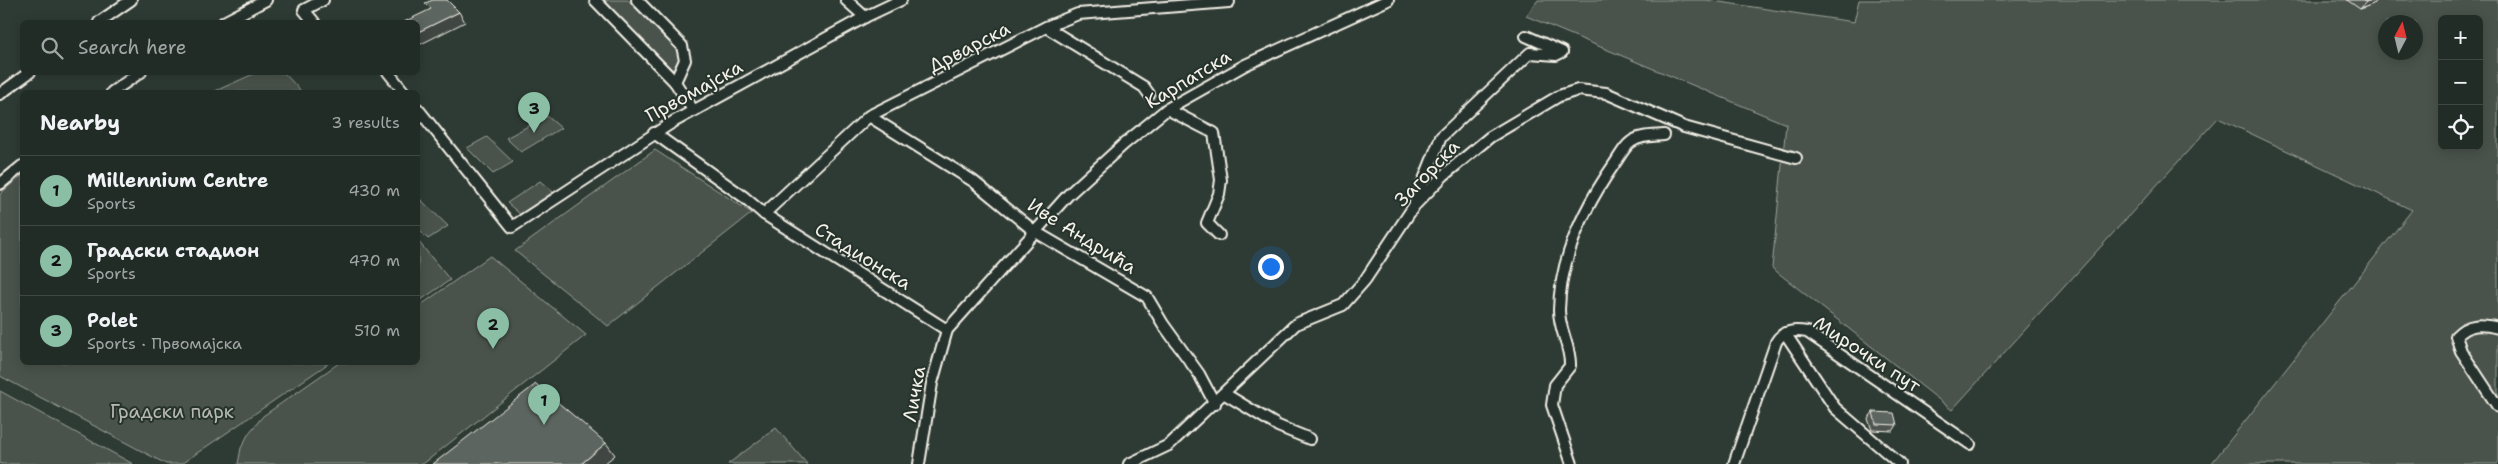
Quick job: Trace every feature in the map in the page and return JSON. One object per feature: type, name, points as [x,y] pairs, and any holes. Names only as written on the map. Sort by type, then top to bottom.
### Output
[{"type":"street","points":[[102,20],[131,0]]},
{"type":"street","points":[[228,20],[266,0]]},
{"type":"street","points":[[312,20],[304,10],[323,0]]},
{"type":"street","points":[[595,0],[675,82],[693,110]]},
{"type":"street","points":[[637,0],[682,46],[685,52],[684,64],[675,82]]},
{"type":"street","points":[[846,0],[864,17]]},
{"type":"street","name":"Првомајска","points":[[420,112],[512,227],[654,133],[693,110],[864,17],[901,0]]},
{"type":"street","name":"Карпатска","points":[[1034,232],[1091,174],[1167,109],[1253,61],[1360,11],[1388,0]]},
{"type":"street","name":"Дрварска","points":[[764,214],[869,116],[1046,27],[1078,14],[1229,2]]},
{"type":"street","points":[[1046,27],[1144,87],[1149,94]]},
{"type":"street","points":[[1414,206],[1424,174],[1441,137],[1477,101],[1530,54],[1543,52],[1556,55],[1562,52],[1536,38],[1526,36]]},
{"type":"street","points":[[0,94],[26,75]]},
{"type":"street","points":[[115,90],[137,75]]},
{"type":"street","points":[[390,75],[402,90]]},
{"type":"street","name":"Загорска","points":[[1129,464],[1154,454],[1169,445],[1216,404],[1296,324],[1343,306],[1365,280],[1414,206],[1444,176],[1490,137],[1559,96],[1578,90],[1606,93],[1684,127],[1750,147],[1796,158]]},
{"type":"street","points":[[1167,109],[1214,133],[1221,180],[1219,194],[1207,223],[1219,235]]},
{"type":"street","name":"Иве Андрића","points":[[869,116],[973,181],[1034,232],[1147,298],[1199,374],[1216,404]]},
{"type":"street","name":"Стадионска","points":[[654,133],[744,197],[764,214],[947,330]]},
{"type":"street","points":[[1572,464],[1552,405],[1552,397],[1556,383],[1569,370],[1571,364],[1561,331],[1559,308],[1574,243],[1585,212],[1598,188],[1628,144],[1640,138],[1664,135]]},
{"type":"street","points":[[0,184],[20,168]]},
{"type":"street","points":[[947,330],[1034,232]]},
{"type":"street","points":[[2498,328],[2476,324],[2462,328],[2456,336],[2461,351],[2498,407]]},
{"type":"street","name":"Мирочки пут","points":[[1734,464],[1776,342],[1785,333],[1799,329],[1808,332],[1839,356],[1970,444]]},
{"type":"street","name":"Личка","points":[[919,464],[932,382],[947,330]]},
{"type":"street","points":[[1785,333],[1835,408],[1857,429],[1900,464]]},
{"type":"street","points":[[1225,394],[1278,426],[1310,439]]},
{"type":"green space","points":[[602,0],[628,0],[679,50],[682,57],[675,70],[672,69]]},
{"type":"green space","points":[[1538,0],[1706,0],[1854,22],[1859,0],[2498,0],[2498,464],[2211,464],[2412,210],[2218,118],[1952,410],[1772,268],[1786,124],[1526,16]]},
{"type":"green space","points":[[251,75],[286,75],[300,90],[218,90]]},
{"type":"green space","points":[[547,116],[561,128],[521,152],[506,138]]},
{"type":"green space","points":[[487,137],[513,162],[493,174],[467,148]]},
{"type":"green space","points":[[655,150],[752,213],[608,326],[515,251]]},
{"type":"green space","name":"Градски парк","points":[[20,177],[20,365],[326,365],[181,464],[166,464],[0,376],[0,194]]},
{"type":"green space","points":[[540,181],[553,192],[520,214],[507,203]]},
{"type":"green space","points":[[420,199],[448,226],[428,239],[420,231]]},
{"type":"green space","points":[[420,243],[450,280],[420,301]]},
{"type":"green space","points":[[490,256],[586,335],[423,464],[238,464],[241,448],[249,433],[263,416],[336,365],[420,365],[420,306]]},
{"type":"green space","points":[[0,391],[133,464],[0,464]]},
{"type":"green space","points":[[776,428],[807,464],[728,464]]},
{"type":"building","points":[[433,0],[447,0],[459,12],[420,31],[420,20],[408,20],[431,9],[425,3]]},
{"type":"building","points":[[536,384],[606,443],[581,464],[433,464]]},
{"type":"building","points":[[1873,412],[1894,413],[1897,425],[1876,424]]},
{"type":"place","name":"Polet","points":[[534,133]]},
{"type":"place","name":"Градски стадион","points":[[493,349]]},
{"type":"place","name":"Millennium Centre","points":[[544,425]]}]
